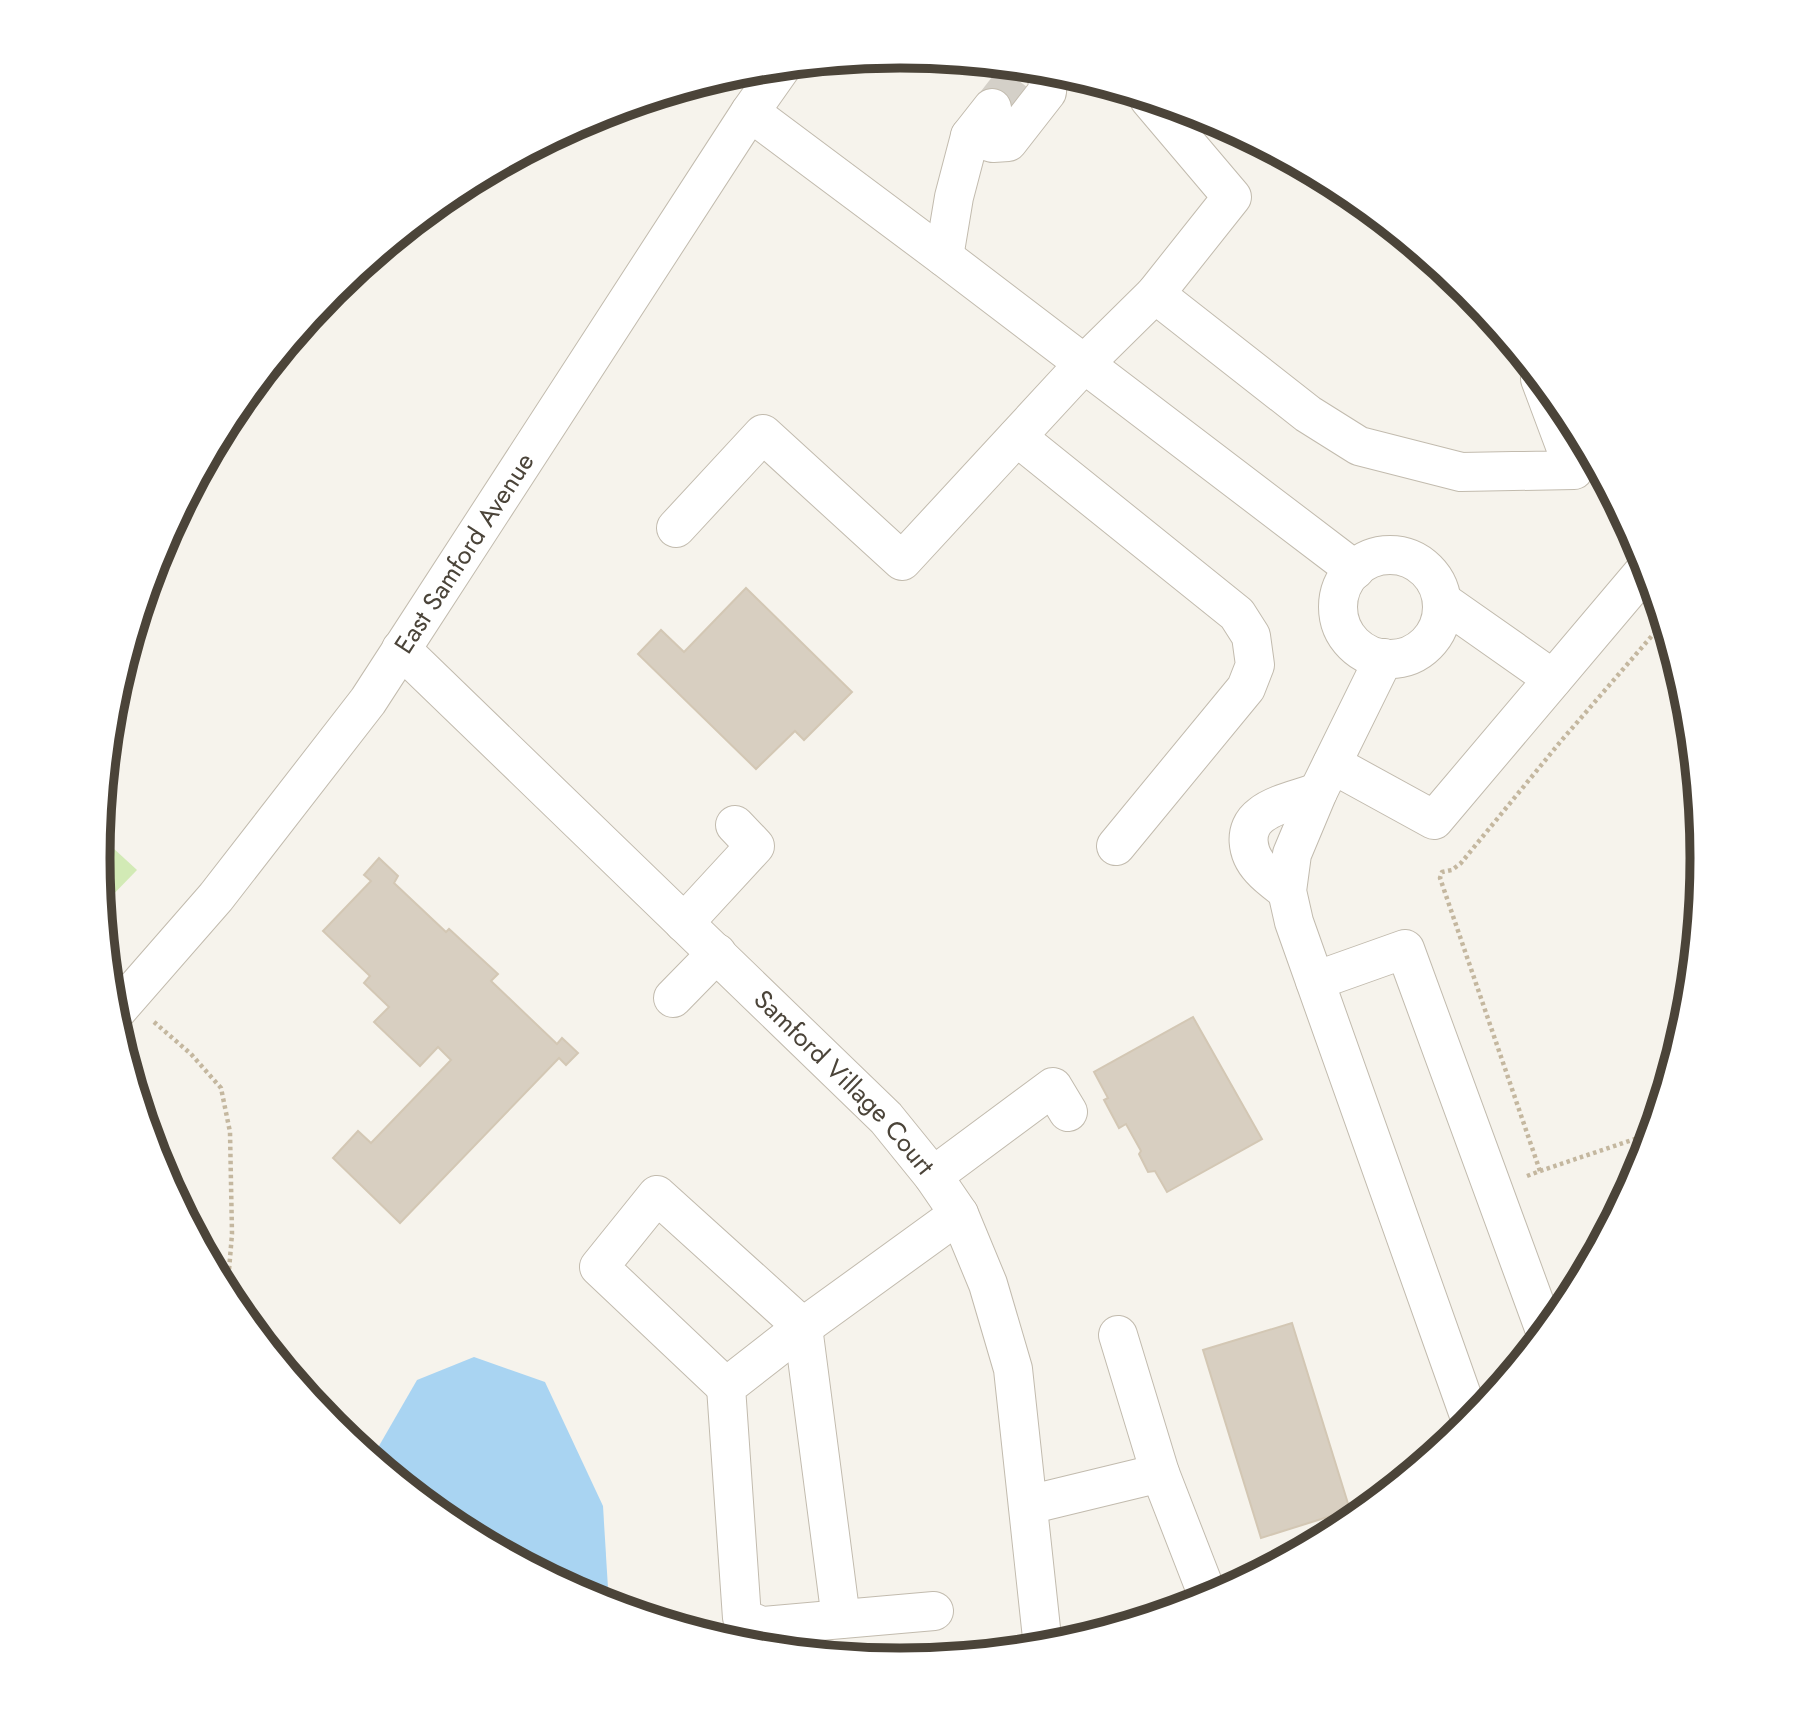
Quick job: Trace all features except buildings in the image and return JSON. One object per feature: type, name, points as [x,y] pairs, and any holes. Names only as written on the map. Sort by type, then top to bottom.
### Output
[{"type":"street","name":"East Samford Avenue","points":[[123,1003],[216,897],[368,701],[773,79]]},
{"type":"street","points":[[944,257],[954,197],[981,122],[993,143],[1008,142],[1047,92],[1048,82]]},
{"type":"street","points":[[750,112],[1355,570]]},
{"type":"street","points":[[676,528],[763,434],[902,561],[1083,365],[1155,294],[1232,197],[1160,112]]},
{"type":"street","points":[[1155,294],[1307,414],[1359,446],[1461,472],[1574,470],[1553,413]]},
{"type":"street","points":[[1017,437],[1237,614],[1251,636],[1255,665],[1246,688],[1116,846]]},
{"type":"street","points":[[1393,555],[1410,559],[1425,568],[1436,582],[1442,601],[1442,615],[1436,632],[1426,646],[1411,655],[1394,659],[1378,658],[1362,651],[1350,640],[1341,625],[1338,608],[1348,577],[1360,565],[1376,557],[1393,555]]},
{"type":"street","points":[[1325,778],[1434,820],[1638,578]]},
{"type":"street","points":[[1442,601],[1553,679]]},
{"type":"street","name":"Samford Village Court","points":[[401,649],[886,1118],[933,1176],[959,1214],[988,1284],[1013,1369],[1042,1636]]},
{"type":"street","points":[[1384,658],[1325,778],[1292,854],[1287,891],[1294,922],[1467,1409]]},
{"type":"street","points":[[684,923],[755,846],[735,825]]},
{"type":"street","points":[[1315,981],[1405,949],[1541,1320]]},
{"type":"street","points":[[673,998],[717,953]]},
{"type":"street","points":[[933,1176],[1053,1087],[1068,1112]]},
{"type":"street","points":[[841,1619],[803,1327],[657,1195],[599,1268],[726,1387],[742,1618],[762,1626],[934,1611]]},
{"type":"street","points":[[726,1387],[803,1327],[959,1214]]},
{"type":"street","points":[[1118,1335],[1160,1473],[1205,1588]]},
{"type":"street","points":[[1028,1505],[1160,1473]]},
{"type":"path","points":[[1540,1171],[1440,878],[1442,872],[1452,870],[1461,863],[1656,631]]},
{"type":"path","points":[[125,1010],[191,1054],[221,1087],[230,1132],[232,1234],[229,1275]]},
{"type":"path","points":[[1493,1189],[1639,1137]]},
{"type":"green space","points":[[110,845],[137,870],[111,897]]},
{"type":"water","points":[[474,1357],[545,1382],[603,1506],[608,1593],[550,1567],[461,1516],[376,1450],[417,1380]]},
{"type":"tunnel","points":[[992,108],[1016,77]]}]
